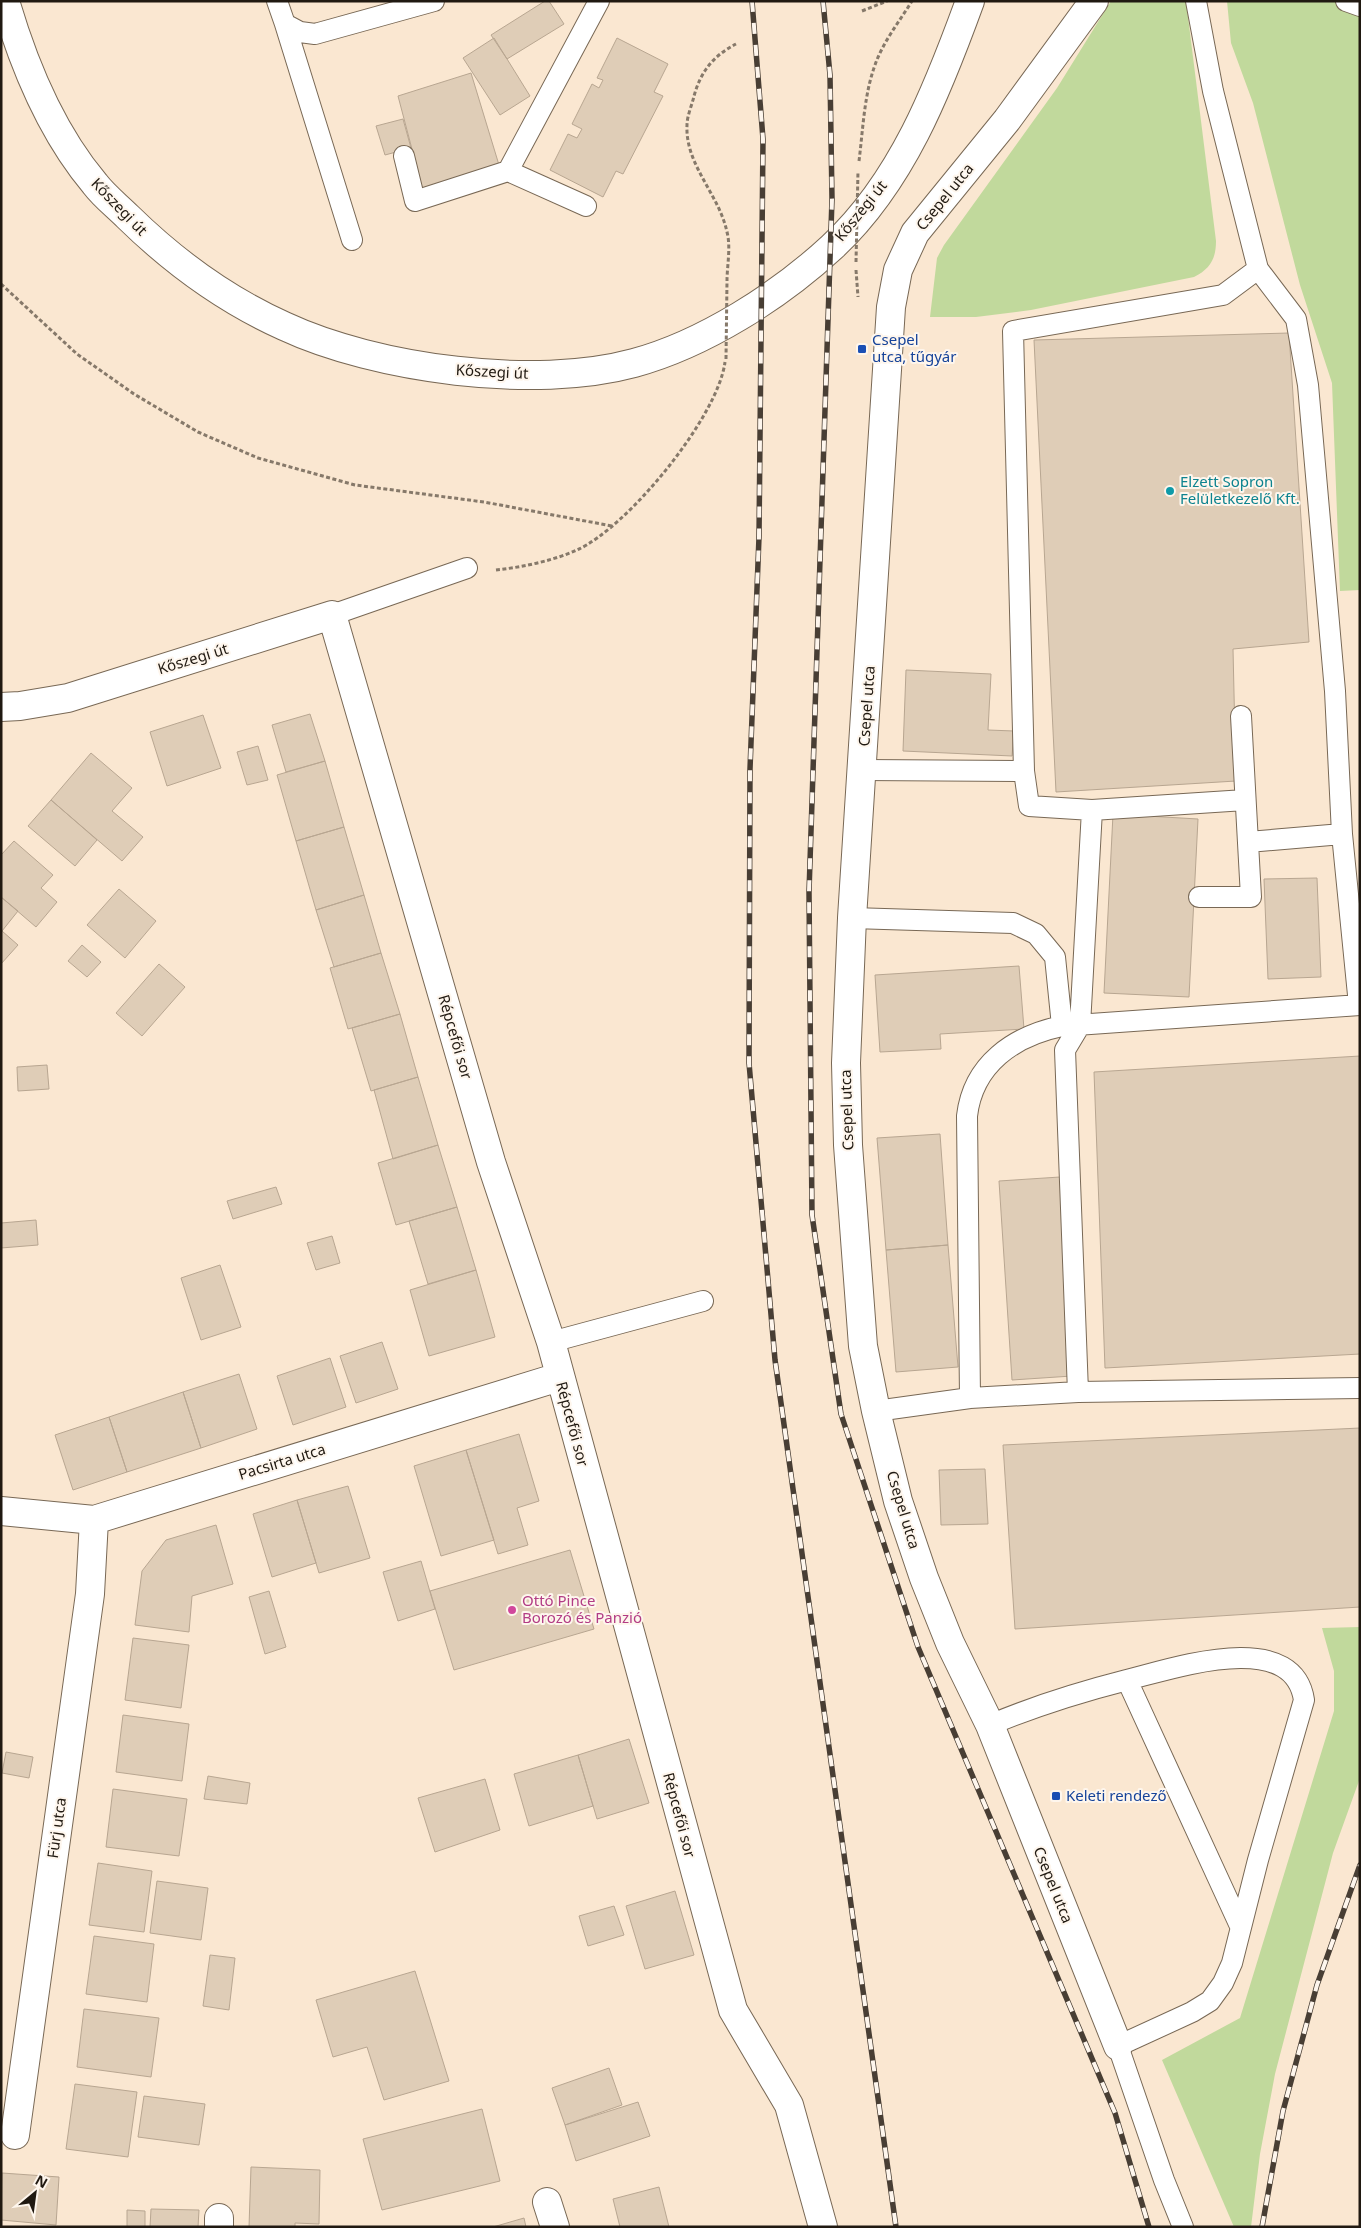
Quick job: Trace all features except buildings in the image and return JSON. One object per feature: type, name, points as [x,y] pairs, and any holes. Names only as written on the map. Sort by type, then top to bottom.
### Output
[{"type":"street","name":"Kőszegi út","points":[[5,1],[20,52],[57,128],[95,184],[157,246],[215,290],[285,327],[355,352],[437,368],[498,375],[580,374],[634,363],[685,345],[734,319],[784,284],[833,246],[870,203],[925,117],[970,1]]},
{"type":"street","name":"Csepel utca","points":[[1094,1],[1007,120],[915,233],[898,270],[891,306],[863,770],[852,918],[846,1063],[848,1145],[863,1346],[876,1411],[898,1501],[924,1578],[950,1643],[990,1725],[1118,2046]]},
{"type":"street","name":"Kőszegi út","points":[[1,707],[20,706],[68,698],[332,615]]},
{"type":"street","name":"Répcefői sor","points":[[332,615],[491,1162],[551,1342],[733,2010],[789,2106],[822,2227]]},
{"type":"street","name":"Pacsirta utca","points":[[1,1511],[94,1520],[559,1377]]},
{"type":"street","name":"Fürj utca","points":[[14,2135],[90,1594],[94,1520]]},
{"type":"lane","points":[[277,1],[352,240]]},
{"type":"lane","points":[[285,24],[300,32],[315,34],[434,1]]},
{"type":"lane","points":[[508,172],[599,1]]},
{"type":"lane","points":[[970,1398],[967,1116],[969,1101],[981,1073],[1009,1048],[1042,1030],[1071,1025],[1359,1005],[1342,834],[1334,691],[1308,385],[1296,319],[1258,269],[1213,91],[1196,1]]},
{"type":"lane","points":[[1346,1],[1360,6]]},
{"type":"lane","points":[[404,156],[415,201],[508,172],[586,206]]},
{"type":"lane","points":[[1245,800],[1092,810],[1029,806],[1024,771],[1013,331],[1223,295],[1258,269]]},
{"type":"lane","name":"Kőszegi út","points":[[332,615],[466,568]]},
{"type":"lane","points":[[1199,897],[1251,897],[1241,716]]},
{"type":"lane","points":[[863,770],[1024,771]]},
{"type":"lane","points":[[1078,1392],[1065,1050],[1071,1025],[1092,810]]},
{"type":"lane","points":[[1248,842],[1342,834]]},
{"type":"lane","points":[[852,918],[1013,923],[1036,934],[1055,957],[1071,1025]]},
{"type":"lane","points":[[551,1342],[703,1301]]},
{"type":"lane","points":[[876,1411],[970,1398],[1078,1392],[1360,1388]]},
{"type":"lane","points":[[990,1725],[1058,1699],[1127,1680],[1204,1662],[1237,1658],[1278,1664],[1294,1675],[1302,1688],[1304,1700],[1302,1712],[1240,1926],[1232,1963],[1223,1983],[1210,2001],[1192,2012],[1118,2046]]},
{"type":"lane","points":[[1127,1680],[1240,1926]]},
{"type":"lane","name":"Csepel utca","points":[[1118,2046],[1182,2227]]},
{"type":"path","points":[[862,11],[887,1]]},
{"type":"path","points":[[856,262],[858,170],[869,86],[884,44],[912,1]]},
{"type":"path","points":[[466,568],[495,570],[519,568],[578,550],[612,526],[646,494],[682,446],[715,395],[726,359],[728,234],[718,207],[690,153],[686,123],[702,74],[720,52],[736,44]]},
{"type":"path","points":[[1,284],[77,354],[134,394],[198,432],[258,458],[355,485],[484,502],[612,526]]},
{"type":"green space","points":[[1111,1],[1186,1],[1216,241],[1215,253],[1211,263],[1204,271],[1194,277],[1031,310],[976,317],[930,317],[937,258],[944,245],[1057,88]]},
{"type":"green space","points":[[1227,1],[1360,1],[1360,590],[1340,591],[1332,383],[1300,285],[1253,103],[1231,43]]},
{"type":"green space","points":[[1360,1627],[1360,1778],[1333,1853],[1275,2074],[1260,2154],[1251,2227],[1234,2227],[1162,2060],[1240,2018],[1334,1711],[1334,1671],[1322,1628]]},
{"type":"railway","points":[[752,1],[763,139],[759,537],[750,769],[749,1063],[775,1360],[896,2227]]},
{"type":"railway","points":[[823,1],[830,75],[832,199],[809,892],[812,1215],[841,1414],[918,1647],[1115,2113],[1149,2227]]},
{"type":"railway","points":[[1262,2227],[1283,2111],[1317,1985],[1360,1865]]},
{"type":"place","name":"Csepel utca, tűgyár","points":[[862,349]]},
{"type":"place","name":"Elzett Sopron Felületkezelő Kft.","points":[[1170,491]]},
{"type":"place","name":"Ottó Pince Borozó és Panzió","points":[[512,1610]]},
{"type":"place","name":"Keleti rendező","points":[[1056,1796]]}]
